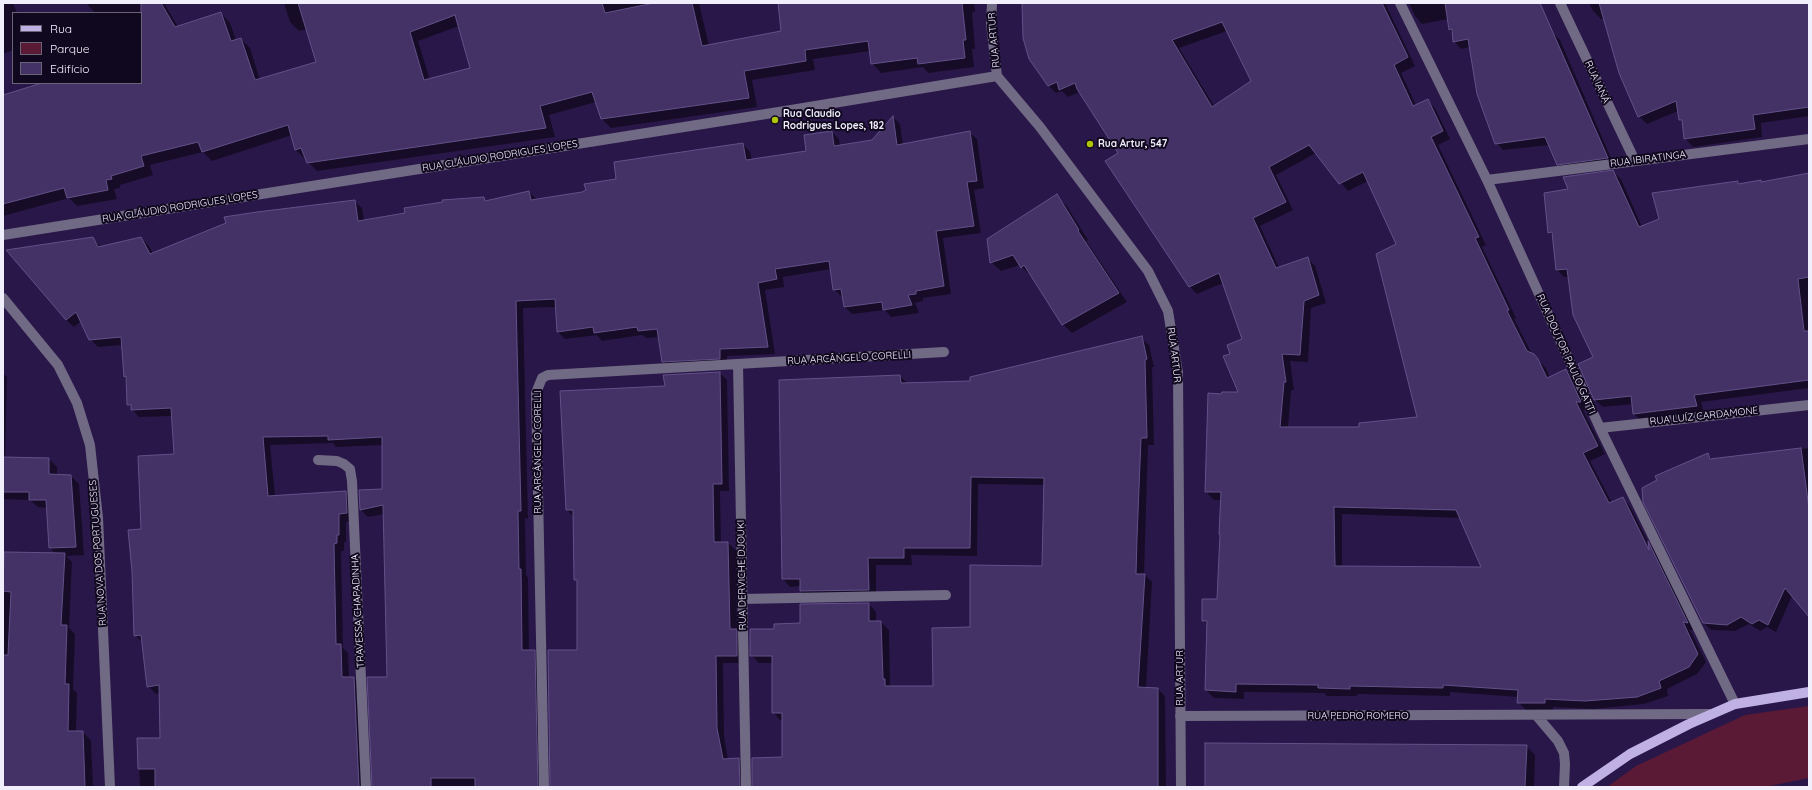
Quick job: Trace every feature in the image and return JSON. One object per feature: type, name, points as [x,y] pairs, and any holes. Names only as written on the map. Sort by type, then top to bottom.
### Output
[{"type":"main road","points":[[1582,787],[1630,754],[1711,714],[1735,704],[1809,692]]},
{"type":"street","name":"RUA ARTUR","points":[[992,3],[991,24],[997,76],[1040,127],[1148,271],[1168,311],[1178,373],[1181,787]]},
{"type":"street","name":"RUA DOUTOR PAULO GATTI","points":[[1400,3],[1487,180],[1600,428],[1735,704]]},
{"type":"street","name":"RUA IANÁ","points":[[1560,3],[1635,160]]},
{"type":"street","name":"RUA CLÁUDIO RODRIGUES LOPES","points":[[3,235],[997,76]]},
{"type":"street","name":"RUA IBIRATINGA","points":[[1487,180],[1809,139]]},
{"type":"street","name":"RUA NOVA DOS PORTUGUESES","points":[[3,298],[58,365],[77,403],[90,445],[98,518],[110,787]]},
{"type":"street","name":"RUA ARCÂNGELO CORELLI","points":[[544,787],[536,393],[538,384],[542,378],[548,375],[944,352]]},
{"type":"street","name":"RUA DERVICHE DJOUKI","points":[[738,364],[746,787]]},
{"type":"street","name":"RUA LUÍZ CARDAMONE","points":[[1600,428],[1809,405]]},
{"type":"street","name":"TRAVESSA CHAPADINHA","points":[[318,460],[337,461],[344,464],[350,469],[352,481],[366,787]]},
{"type":"street","points":[[742,599],[946,595]]},
{"type":"street","name":"RUA PEDRO ROMERO","points":[[1180,716],[1711,714]]},
{"type":"street","points":[[1536,715],[1558,741],[1564,753],[1564,787]]},
{"type":"green space","points":[[1809,706],[1809,778],[1765,787],[1607,787],[1636,766],[1745,715]]},
{"type":"building","points":[[141,3],[161,3],[175,27],[221,12],[231,41],[241,38],[255,80],[316,62],[298,3],[602,3],[605,13],[654,3],[692,3],[702,46],[781,31],[778,3],[962,3],[966,40],[963,40],[965,58],[918,64],[917,58],[871,64],[868,41],[805,50],[806,61],[744,71],[749,98],[601,119],[592,92],[540,106],[546,128],[307,163],[301,148],[295,150],[288,125],[202,152],[198,142],[141,156],[144,166],[111,176],[112,179],[106,180],[108,190],[67,198],[64,188],[3,204],[3,95],[39,84],[142,84]],"holes":[[[455,15],[470,68],[424,80],[410,32]]]},
{"type":"building","points":[[1022,3],[1382,3],[1408,57],[1394,65],[1413,106],[1428,99],[1443,131],[1431,137],[1479,237],[1475,238],[1509,310],[1507,311],[1527,351],[1534,354],[1538,359],[1547,378],[1566,369],[1581,402],[1576,402],[1598,446],[1583,453],[1609,503],[1623,497],[1649,550],[1648,541],[1688,623],[1683,622],[1698,654],[1689,667],[1659,681],[1661,688],[1637,697],[1585,701],[1545,699],[1545,703],[1517,703],[1518,690],[1443,685],[1443,688],[1350,686],[1350,689],[1318,688],[1318,685],[1236,684],[1236,692],[1205,690],[1207,621],[1202,621],[1202,599],[1217,599],[1221,492],[1205,492],[1208,393],[1221,394],[1222,392],[1238,392],[1223,356],[1230,354],[1227,345],[1242,339],[1219,273],[1189,287],[1105,161],[1118,153],[1077,89],[1075,83],[1059,90],[1057,82],[1048,86],[1029,59],[1023,38]],"holes":[[[1222,22],[1251,81],[1212,107],[1172,40]],[[1309,145],[1339,184],[1363,172],[1396,244],[1376,254],[1417,417],[1359,423],[1359,427],[1280,427],[1284,382],[1286,382],[1282,354],[1300,355],[1304,301],[1319,295],[1308,257],[1276,268],[1253,218],[1286,202],[1269,167]],[[1334,507],[1456,510],[1481,567],[1335,566]]]},
{"type":"building","points":[[1445,3],[1540,3],[1608,158],[1557,165],[1545,137],[1495,144],[1477,94],[1468,39],[1453,42],[1452,29],[1449,30]]},
{"type":"building","points":[[1599,3],[1809,3],[1809,107],[1753,115],[1755,129],[1684,139],[1682,120],[1679,120],[1676,101],[1638,117],[1619,73]]},
{"type":"building","points":[[893,116],[897,145],[970,131],[977,181],[967,182],[974,226],[936,231],[944,286],[916,291],[916,294],[908,295],[912,305],[883,310],[882,302],[844,307],[841,289],[833,290],[829,261],[775,269],[777,279],[758,283],[768,347],[720,349],[720,359],[662,362],[657,329],[638,331],[637,327],[594,333],[593,327],[557,332],[555,299],[516,301],[521,511],[518,511],[519,569],[521,569],[522,650],[535,650],[538,787],[475,787],[475,778],[431,778],[431,787],[372,787],[367,677],[387,677],[383,505],[360,510],[359,490],[382,489],[382,437],[328,440],[328,436],[263,437],[268,496],[346,491],[347,513],[339,514],[339,535],[337,535],[337,543],[334,544],[336,644],[341,644],[342,677],[354,677],[359,787],[155,787],[155,769],[138,769],[137,738],[160,738],[159,685],[147,687],[141,635],[134,636],[132,571],[128,530],[141,529],[138,456],[174,454],[171,408],[131,410],[131,405],[127,405],[126,376],[124,377],[121,337],[89,340],[76,312],[66,320],[6,250],[93,237],[98,247],[141,237],[150,254],[226,223],[224,217],[257,212],[355,200],[358,221],[405,213],[404,208],[443,202],[442,200],[484,197],[485,201],[529,191],[531,200],[582,192],[586,190],[584,184],[616,179],[614,162],[743,143],[746,160],[806,151],[804,135],[832,131],[834,146],[872,140]]},
{"type":"building","points":[[1613,170],[1639,227],[1659,219],[1652,193],[1738,181],[1738,184],[1761,180],[1761,182],[1809,173],[1809,277],[1798,279],[1804,331],[1809,331],[1809,380],[1694,395],[1697,406],[1633,414],[1631,396],[1594,400],[1578,364],[1593,357],[1573,315],[1567,269],[1556,270],[1552,232],[1548,233],[1544,193],[1568,189],[1563,177]]},
{"type":"building","points":[[1057,194],[1079,230],[1078,231],[1119,293],[1062,325],[1024,265],[1021,268],[1013,255],[990,263],[987,239]]},
{"type":"building","points":[[1142,336],[1147,359],[1145,360],[1147,438],[1141,438],[1137,538],[1136,574],[1145,574],[1138,687],[1158,688],[1158,787],[752,787],[752,758],[782,757],[782,713],[772,713],[772,656],[750,656],[750,629],[774,629],[774,624],[800,623],[800,604],[869,603],[869,621],[881,621],[883,679],[885,679],[885,686],[933,686],[932,628],[970,627],[970,565],[1042,566],[1044,478],[971,477],[970,548],[904,548],[904,558],[868,558],[869,590],[800,591],[800,579],[782,579],[779,380],[900,375],[901,383],[970,381],[970,377]]},
{"type":"building","points":[[720,372],[722,484],[713,484],[714,542],[728,542],[730,629],[737,629],[737,656],[716,656],[717,728],[723,759],[739,758],[740,787],[550,787],[548,650],[577,650],[577,580],[574,580],[573,510],[566,510],[560,391],[665,386],[663,375]]},
{"type":"building","points":[[1801,448],[1809,509],[1809,617],[1785,588],[1768,625],[1759,620],[1752,624],[1741,617],[1727,625],[1703,623],[1643,502],[1642,488],[1657,480],[1655,476],[1708,453],[1710,459]]},
{"type":"building","points":[[3,457],[49,458],[49,474],[71,475],[76,547],[49,548],[46,500],[29,500],[29,492],[3,492]]},
{"type":"building","points":[[4,552],[65,553],[61,625],[67,625],[65,684],[69,684],[68,731],[83,731],[85,787],[3,787],[3,655],[8,655],[11,592],[3,591]]},
{"type":"building","points":[[1205,743],[1527,745],[1525,787],[1205,787]]},
{"type":"place","name":"Rua Claudio Rodrigues Lopes, 182","points":[[775,120]]},
{"type":"place","name":"Rua Artur, 547","points":[[1090,144]]}]
